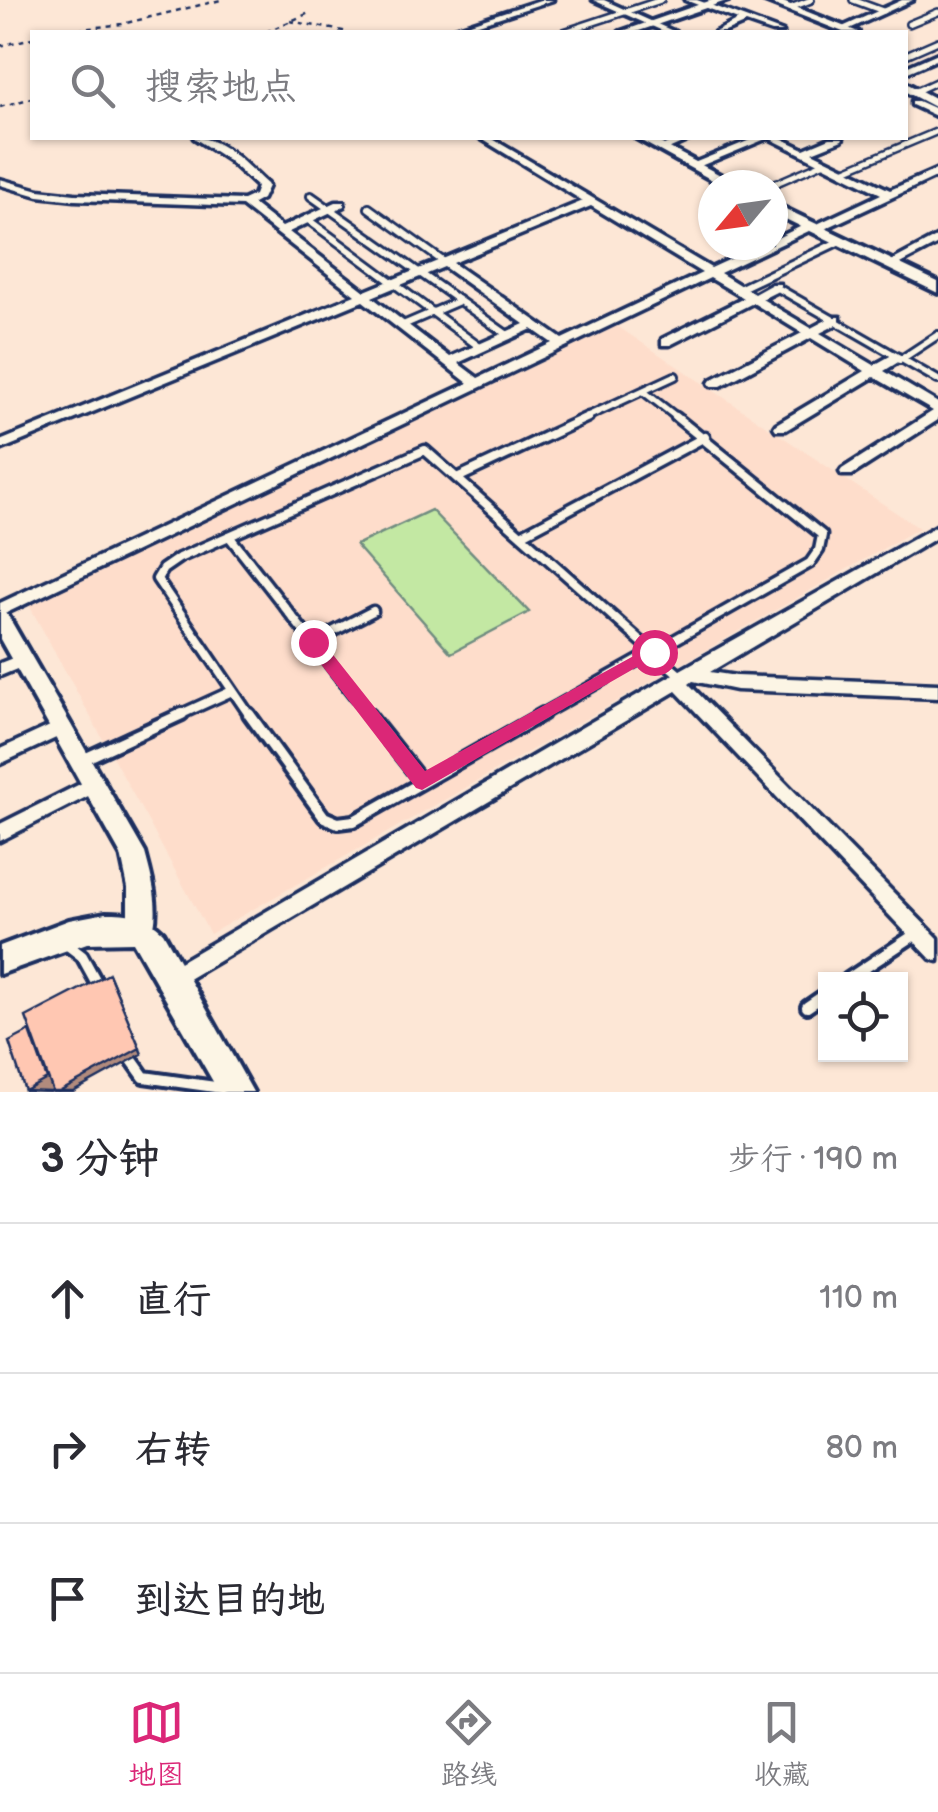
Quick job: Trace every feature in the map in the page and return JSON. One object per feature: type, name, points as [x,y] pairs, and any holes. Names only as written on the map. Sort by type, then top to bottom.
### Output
[{"type":"main road","points":[[0,960],[56,939],[102,928],[141,930],[173,977],[236,1091]]},
{"type":"street","points":[[453,30],[549,0]]},
{"type":"street","points":[[600,0],[665,30]]},
{"type":"street","points":[[688,0],[772,30]]},
{"type":"street","points":[[633,30],[723,0]]},
{"type":"street","points":[[768,0],[844,30]]},
{"type":"street","points":[[848,30],[909,0]]},
{"type":"street","points":[[723,30],[743,20]]},
{"type":"street","points":[[908,69],[938,56]]},
{"type":"street","points":[[917,100],[938,114]]},
{"type":"street","points":[[201,140],[232,158],[261,190],[245,202]]},
{"type":"street","points":[[488,140],[938,411],[847,472]]},
{"type":"street","points":[[646,140],[704,170]]},
{"type":"street","points":[[662,148],[683,140]]},
{"type":"street","points":[[694,165],[758,140]]},
{"type":"street","points":[[778,140],[889,194]]},
{"type":"street","points":[[804,152],[833,140]]},
{"type":"street","points":[[788,238],[938,172]]},
{"type":"street","points":[[0,182],[75,197],[245,202],[477,384]]},
{"type":"street","points":[[0,446],[591,202]]},
{"type":"street","points":[[282,231],[335,207]]},
{"type":"street","points":[[788,214],[938,288]]},
{"type":"street","points":[[890,265],[938,238]]},
{"type":"street","points":[[0,610],[739,260]]},
{"type":"street","points":[[444,262],[561,344]]},
{"type":"street","points":[[666,342],[776,287]]},
{"type":"street","points":[[716,383],[836,320]]},
{"type":"street","points":[[449,362],[530,325]]},
{"type":"street","points":[[781,428],[898,359]]},
{"type":"street","points":[[173,977],[938,530]]},
{"type":"street","points":[[0,620],[133,853],[141,888],[141,930]]},
{"type":"street","points":[[0,670],[23,660]]},
{"type":"street","points":[[682,677],[938,692]]},
{"type":"street","points":[[682,677],[938,952]]},
{"type":"street","points":[[0,757],[63,727]]},
{"type":"street","points":[[0,833],[96,784]]},
{"type":"lane","points":[[570,30],[660,0]]},
{"type":"lane","points":[[790,8],[811,0]]},
{"type":"lane","points":[[853,0],[883,11]]},
{"type":"lane","points":[[909,24],[938,12]]},
{"type":"lane","points":[[908,54],[938,41]]},
{"type":"lane","points":[[917,100],[938,81]]},
{"type":"lane","points":[[844,170],[938,131]]},
{"type":"lane","points":[[788,178],[825,162]]},
{"type":"lane","points":[[311,196],[335,207],[509,336]]},
{"type":"lane","points":[[369,208],[444,262]]},
{"type":"lane","points":[[307,219],[481,348]]},
{"type":"lane","points":[[737,290],[840,241]]},
{"type":"lane","points":[[776,287],[938,380]]},
{"type":"lane","points":[[403,325],[459,300]]},
{"type":"lane","points":[[898,359],[938,335]]},
{"type":"lane","points":[[457,478],[675,376]]},
{"type":"lane","points":[[642,391],[818,529],[822,535],[819,550],[810,563],[654,652],[354,820],[338,823],[324,818],[232,692],[157,579],[163,569],[179,558],[425,450],[654,652],[682,677]]},
{"type":"lane","points":[[521,535],[705,437]]},
{"type":"lane","points":[[229,536],[422,782]]},
{"type":"lane","points":[[313,642],[373,612]]},
{"type":"lane","points":[[82,760],[232,692]]},
{"type":"lane","points":[[860,972],[918,932]]},
{"type":"lane","points":[[56,939],[76,948],[99,987]]},
{"type":"lane","points":[[808,1006],[818,999]]},
{"type":"lane","points":[[132,1060],[144,1077],[236,1091]]},
{"type":"path","points":[[74,30],[122,24],[221,0]]},
{"type":"path","points":[[271,30],[308,13]]},
{"type":"path","points":[[290,22],[336,30]]},
{"type":"path","points":[[0,46],[30,38]]},
{"type":"path","points":[[0,108],[30,99]]},
{"type":"shaded area","points":[[617,326],[919,528],[210,934],[29,605]]},
{"type":"green space","points":[[431,510],[529,612],[451,653],[356,545]]},
{"type":"building","points":[[109,974],[140,1048],[53,1092],[26,1017]]},
{"type":"building","points":[[30,1031],[47,1079],[25,1091],[9,1042]]},
{"type":"route","points":[[313,642],[422,782],[654,652]]}]
